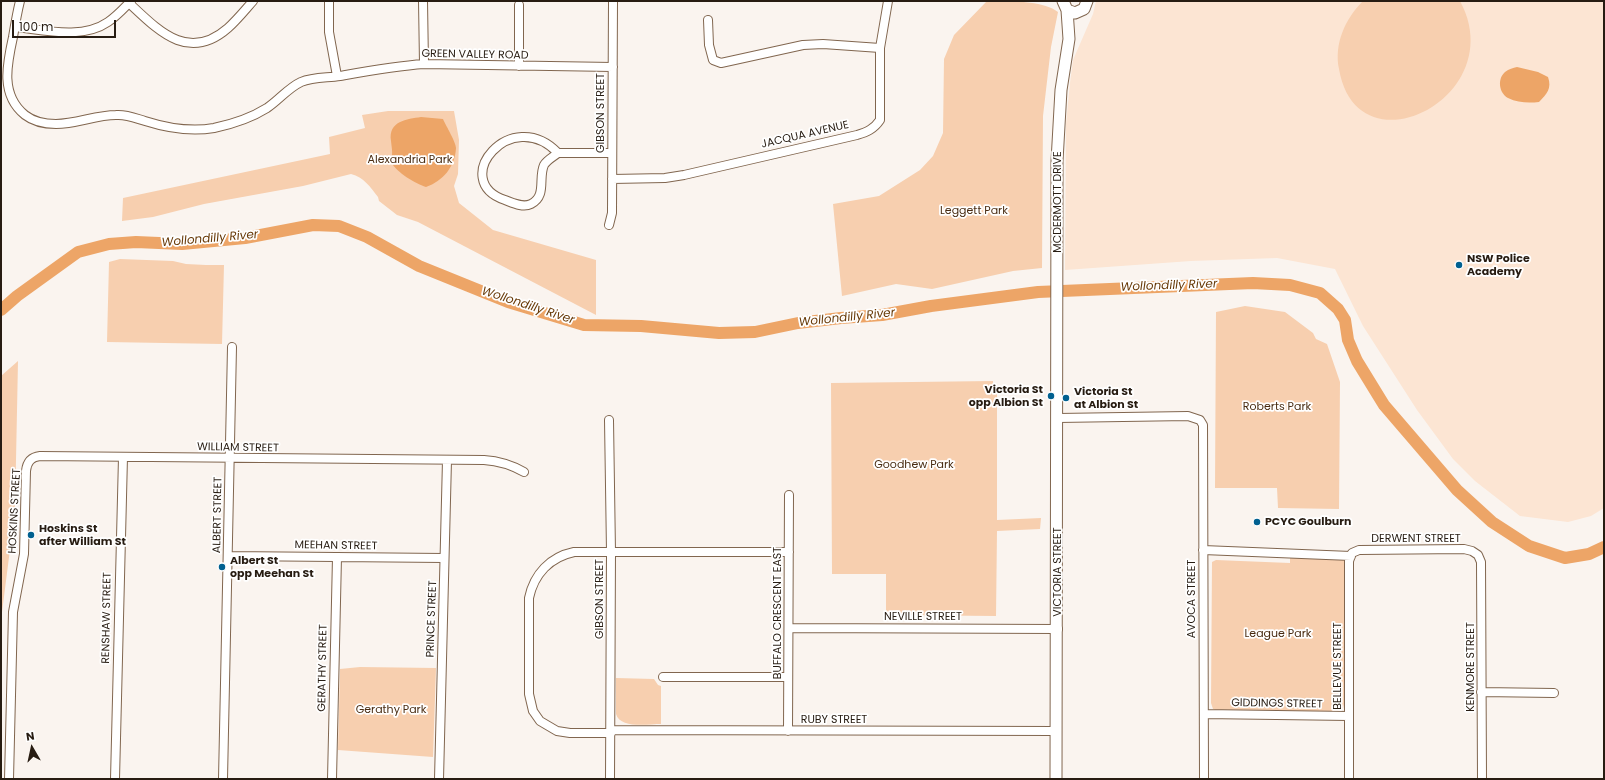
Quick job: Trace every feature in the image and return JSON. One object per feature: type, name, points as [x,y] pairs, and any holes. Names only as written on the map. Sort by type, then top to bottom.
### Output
[{"type":"main road","name":"MCDERMOTT DRIVE","points":[[1057,365],[1058,153],[1061,90],[1069,38],[1081,12],[1086,6],[1087,1]]},
{"type":"main road","name":"MCDERMOTT DRIVE","points":[[1063,4],[1069,38]]},
{"type":"main road","points":[[1063,4],[1075,13],[1081,12]]},
{"type":"main road","name":"VICTORIA STREET","points":[[1056,779],[1058,629],[1057,365]]},
{"type":"street","name":"GREEN VALLEY ROAD","points":[[20,1],[6,76],[8,89],[12,100],[19,110],[31,119],[44,124],[57,124],[110,115],[121,115],[179,129],[212,128],[241,121],[267,108],[288,90],[301,82],[313,78],[338,76],[393,67],[424,64],[613,67]]},
{"type":"street","points":[[15,27],[71,32],[84,31],[107,23],[130,2],[166,36],[177,41],[200,42],[220,34],[229,28],[253,1]]},
{"type":"street","points":[[329,1],[329,32],[338,76]]},
{"type":"street","points":[[423,1],[424,64]]},
{"type":"street","name":"GIBSON STREET","points":[[609,224],[612,212],[612,1]]},
{"type":"street","name":"JACQUA AVENUE","points":[[612,179],[665,178],[684,175],[868,132],[876,127],[880,120],[880,48],[888,1]]},
{"type":"street","points":[[519,5],[519,66]]},
{"type":"street","points":[[708,20],[710,53],[713,60],[721,63],[803,46],[823,44],[880,48]]},
{"type":"street","points":[[558,153],[545,165],[541,177],[539,196],[531,204],[520,205],[499,199],[493,195],[485,185],[482,172],[487,158],[506,140],[516,138],[534,138],[544,141],[558,153],[612,153]]},
{"type":"street","name":"ALBERT STREET","points":[[223,779],[232,347]]},
{"type":"street","name":"AVOCA STREET","points":[[1058,418],[1188,416],[1200,420],[1203,432],[1204,779]]},
{"type":"street","name":"GIBSON STREET","points":[[609,420],[611,552],[610,779]]},
{"type":"street","name":"WILLIAM STREET","points":[[30,460],[40,456],[230,459],[462,459],[499,461],[511,464],[524,472]]},
{"type":"street","name":"RENSHAW STREET","points":[[114,779],[123,457]]},
{"type":"street","name":"HOSKINS STREET","points":[[9,779],[13,612],[23,563],[26,471],[30,460]]},
{"type":"street","name":"PRINCE STREET","points":[[438,779],[447,460]]},
{"type":"street","name":"BUFFALO CRESCENT EAST","points":[[788,731],[789,495]]},
{"type":"street","name":"DERWENT STREET","points":[[1203,550],[1352,554],[1359,550],[1367,549],[1464,549],[1472,551],[1478,555]]},
{"type":"street","name":"RUBY STREET","points":[[789,552],[574,552],[561,556],[544,567],[536,578],[529,598],[529,682],[531,705],[536,717],[546,726],[563,733],[1057,731]]},
{"type":"street","name":"BELLEVUE STREET","points":[[1349,779],[1348,569],[1352,554]]},
{"type":"street","name":"KENMORE STREET","points":[[1478,555],[1481,562],[1482,571],[1482,779]]},
{"type":"street","name":"MEEHAN STREET","points":[[228,556],[444,558]]},
{"type":"street","name":"GERATHY STREET","points":[[332,779],[337,557]]},
{"type":"street","name":"NEVILLE STREET","points":[[788,628],[1058,629]]},
{"type":"street","points":[[663,677],[788,677]]},
{"type":"street","points":[[1482,692],[1554,693]]},
{"type":"street","name":"GIDDINGS STREET","points":[[1204,714],[1349,716]]},
{"type":"shaded area","name":"NSW Police Academy","points":[[1096,1],[1604,1],[1604,508],[1591,516],[1568,522],[1520,516],[1475,481],[1453,459],[1417,410],[1363,326],[1335,269],[1277,258],[1191,261],[1065,270],[1066,124],[1070,83],[1073,60],[1093,14]]},
{"type":"shaded area","points":[[1517,67],[1538,72],[1548,77],[1548,91],[1539,102],[1516,101],[1508,98],[1503,93],[1500,86],[1502,75],[1508,70]]},
{"type":"shaded area","points":[[421,117],[443,119],[456,145],[455,155],[451,167],[438,181],[426,187],[402,174],[391,162],[392,129],[400,122]]},
{"type":"green space","name":"Leggett Park","points":[[987,1],[1034,3],[1051,8],[1058,12],[1051,47],[1043,116],[1042,268],[1013,271],[932,289],[896,284],[842,296],[833,204],[879,196],[920,170],[933,156],[943,133],[944,59],[954,35]]},
{"type":"green space","points":[[1363,1],[1460,1],[1470,36],[1466,67],[1449,93],[1426,111],[1399,119],[1373,117],[1352,100],[1339,69],[1338,50],[1342,32],[1346,24]]},
{"type":"green space","name":"Alexandria Park","points":[[388,111],[454,111],[459,140],[458,174],[454,186],[459,203],[493,230],[596,260],[596,315],[418,222],[397,215],[379,201],[378,197],[360,177],[351,174],[303,186],[204,204],[153,217],[122,221],[123,198],[330,154],[329,137],[365,128],[362,115]]},
{"type":"green space","points":[[120,259],[224,265],[222,344],[107,342],[109,262]]},
{"type":"green space","name":"Roberts Park","points":[[1245,306],[1285,312],[1313,333],[1316,339],[1327,344],[1340,382],[1339,509],[1278,508],[1277,488],[1215,488],[1216,312]]},
{"type":"green space","points":[[18,361],[15,510],[1,620],[1,376]]},
{"type":"green space","name":"Goodhew Park","points":[[993,381],[993,392],[997,392],[997,520],[1041,518],[1040,529],[997,531],[996,616],[886,615],[886,574],[832,574],[831,383]]},
{"type":"green space","name":"League Park","points":[[1290,555],[1345,558],[1343,709],[1335,712],[1219,712],[1213,709],[1211,703],[1212,562],[1216,560],[1290,563]]},
{"type":"green space","name":"Gerathy Park","points":[[360,667],[436,668],[433,757],[338,750],[340,669]]},
{"type":"green space","points":[[616,678],[654,679],[658,685],[661,686],[661,724],[635,725],[623,722],[619,719],[616,714]]},
{"type":"waterway","name":"Wollondilly River","points":[[1,310],[17,296],[78,252],[109,244],[136,242],[182,244],[245,238],[313,225],[339,226],[367,237],[419,266],[508,302],[584,325],[641,326],[719,333],[755,332],[798,323],[882,315],[931,306],[1038,292],[1253,283],[1290,285],[1320,293],[1338,309],[1345,320],[1348,340],[1357,361],[1384,405],[1457,490],[1492,522],[1529,546],[1565,558],[1589,554],[1604,547]]},
{"type":"place","name":"NSW Police Academy","points":[[1459,265]]},
{"type":"place","name":"Victoria St opp Albion St","points":[[1051,396]]},
{"type":"place","name":"Victoria St at Albion St","points":[[1066,398]]},
{"type":"place","name":"PCYC Goulburn","points":[[1257,522]]},
{"type":"place","name":"Hoskins St after William St","points":[[31,535]]},
{"type":"place","name":"Albert St opp Meehan St","points":[[222,567]]}]
